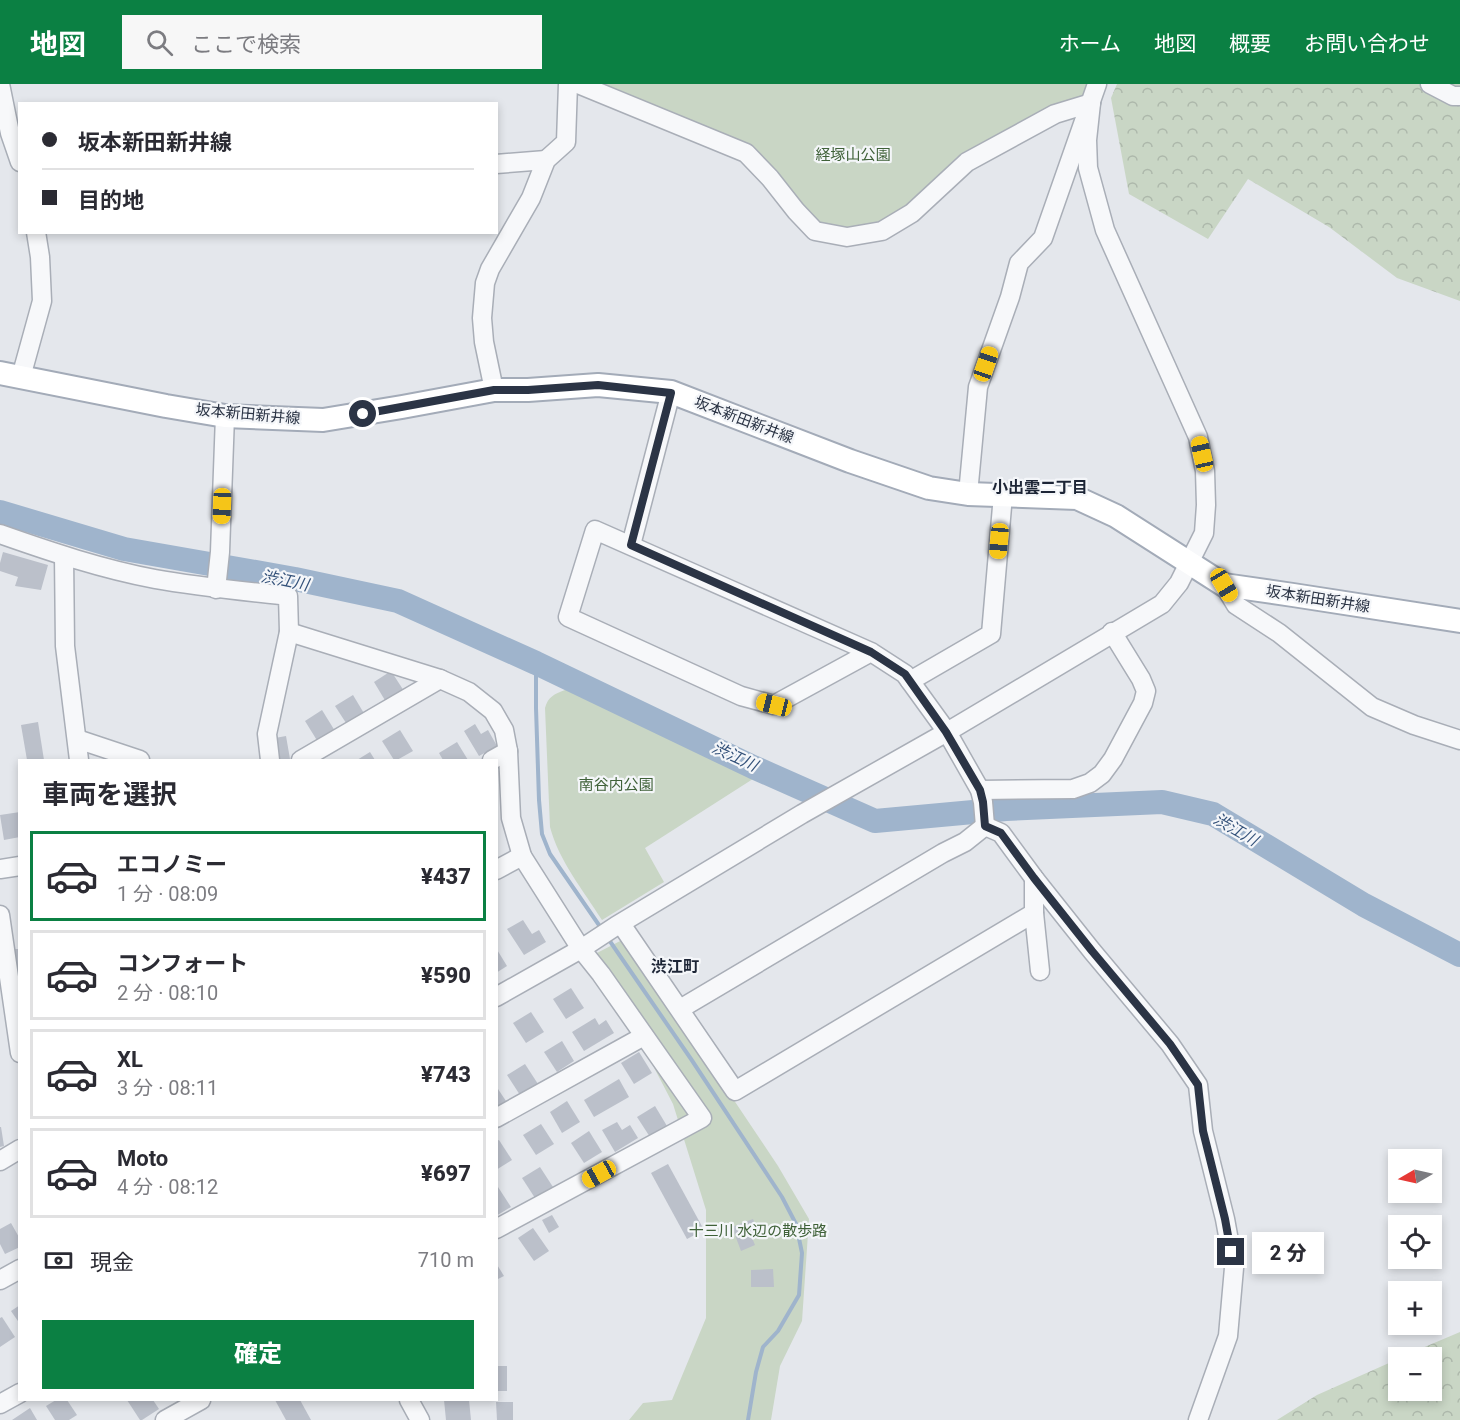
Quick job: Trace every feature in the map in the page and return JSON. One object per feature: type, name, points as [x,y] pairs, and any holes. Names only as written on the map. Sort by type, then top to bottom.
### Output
[{"type":"main road","name":"坂本新田新井線","points":[[10,375],[225,416],[323,420],[494,390],[598,385],[671,393],[928,488],[968,494],[1077,498],[1116,516],[1224,585],[1460,621]]},
{"type":"street","points":[[0,84],[10,133],[18,156]]},
{"type":"street","points":[[494,390],[484,342],[482,318],[485,283],[490,269],[531,198],[546,160],[566,142],[568,84]]},
{"type":"street","points":[[578,84],[746,153],[815,231],[847,237],[882,231],[912,213],[967,162],[1055,114],[1091,103]]},
{"type":"street","points":[[968,494],[978,387],[1010,297],[1019,263],[1043,238],[1097,84]]},
{"type":"street","points":[[1430,84],[1453,96],[1460,96]]},
{"type":"street","points":[[498,996],[586,946],[802,814],[1162,604],[1179,583],[1204,533],[1205,471],[1198,437],[1104,230],[1088,168],[1087,140],[1091,103]]},
{"type":"street","points":[[498,164],[546,160]]},
{"type":"street","points":[[10,375],[42,301],[36,234]]},
{"type":"street","points":[[631,545],[671,393]]},
{"type":"street","points":[[217,585],[225,416]]},
{"type":"street","points":[[910,681],[991,634],[1003,495]]},
{"type":"street","points":[[871,652],[774,705],[741,696],[568,617],[595,530],[871,652],[905,674],[946,732],[982,796],[985,826]]},
{"type":"street","points":[[0,534],[64,556],[154,578],[288,596],[289,632],[267,734],[270,759]]},
{"type":"street","points":[[64,556],[65,646],[79,759]]},
{"type":"street","points":[[1224,585],[1236,605],[1279,633],[1372,707],[1414,725],[1460,740]]},
{"type":"street","points":[[289,632],[440,679],[469,692],[493,711],[504,730],[508,751],[511,818],[522,856],[702,1118],[498,1228]]},
{"type":"street","points":[[982,796],[1073,789],[1090,783],[1102,774],[1113,759],[1143,703],[1146,692],[1142,679],[1112,632]]},
{"type":"street","points":[[303,759],[440,679]]},
{"type":"street","points":[[76,739],[137,759]]},
{"type":"street","points":[[494,759],[508,751]]},
{"type":"street","points":[[985,826],[1001,833],[1092,951],[1170,1044],[1198,1085],[1203,1131],[1225,1219],[1234,1268],[1228,1336],[1198,1420]]},
{"type":"street","points":[[680,1009],[964,842],[985,826]]},
{"type":"street","points":[[498,869],[522,856]]},
{"type":"street","points":[[0,869],[18,866]]},
{"type":"street","points":[[1034,878],[1034,913],[1040,971]]},
{"type":"street","points":[[619,925],[680,1009],[735,1091],[1034,913]]},
{"type":"street","points":[[0,915],[18,1039]]},
{"type":"street","points":[[498,1117],[644,1035]]},
{"type":"street","points":[[0,1161],[18,1150]]},
{"type":"street","points":[[0,1280],[18,1270]]},
{"type":"street","points":[[0,1404],[18,1395]]},
{"type":"street","points":[[410,1401],[420,1420]]},
{"type":"street","points":[[165,1420],[182,1404]]},
{"type":"green space","name":"経塚山公園","points":[[597,84],[1092,84],[1088,97],[1052,106],[957,157],[902,209],[877,224],[850,228],[819,225],[786,184]]},
{"type":"green space","points":[[1117,84],[1460,84],[1460,301],[1397,278],[1329,227],[1248,179],[1208,239],[1129,194],[1111,98]]},
{"type":"green space","name":"南谷内公園","points":[[565,690],[574,690],[756,777],[645,848],[664,882],[602,920],[565,863],[550,827],[545,708],[552,696]]},
{"type":"green space","name":"十三川 水辺の散歩路","points":[[624,939],[778,1166],[809,1219],[802,1321],[780,1366],[771,1420],[629,1420],[643,1403],[672,1400],[706,1318],[706,1210],[673,1104],[595,954]]},
{"type":"green space","points":[[1460,1332],[1460,1420],[1277,1420],[1317,1395],[1388,1363],[1388,1401],[1442,1401],[1442,1347],[1425,1347]]},
{"type":"building","points":[[3,552],[48,565],[41,590],[15,586],[18,577],[0,571]]},
{"type":"building","points":[[391,671],[404,691],[386,702],[374,682]]},
{"type":"building","points":[[353,695],[365,715],[348,726],[335,706]]},
{"type":"building","points":[[322,710],[335,731],[318,742],[305,721]]},
{"type":"building","points":[[38,722],[44,759],[27,759],[21,725]]},
{"type":"building","points":[[475,724],[481,734],[488,730],[497,746],[479,756],[464,731]]},
{"type":"building","points":[[400,730],[413,751],[399,759],[393,759],[382,741]]},
{"type":"building","points":[[286,736],[290,759],[279,759],[275,738]]},
{"type":"building","points":[[457,742],[467,759],[442,759],[439,753]]},
{"type":"building","points":[[370,752],[374,759],[359,759]]},
{"type":"building","points":[[18,812],[18,837],[4,840],[0,815]]},
{"type":"building","points":[[523,920],[532,934],[539,930],[546,942],[524,955],[507,929]]},
{"type":"building","points":[[15,949],[18,949],[17,971]]},
{"type":"building","points":[[498,951],[507,966],[498,972]]},
{"type":"building","points":[[571,988],[584,1008],[566,1019],[553,999]]},
{"type":"building","points":[[531,1012],[544,1032],[526,1043],[513,1023]]},
{"type":"building","points":[[595,1018],[599,1025],[606,1020],[614,1033],[584,1051],[572,1032]]},
{"type":"building","points":[[562,1041],[574,1061],[557,1072],[544,1052]]},
{"type":"building","points":[[639,1052],[652,1073],[634,1084],[621,1063]]},
{"type":"building","points":[[525,1064],[538,1084],[520,1095],[507,1075]]},
{"type":"building","points":[[619,1079],[629,1097],[594,1117],[584,1100]]},
{"type":"building","points":[[498,1089],[508,1104],[498,1110]]},
{"type":"building","points":[[567,1101],[580,1122],[562,1133],[550,1112]]},
{"type":"building","points":[[655,1106],[667,1126],[650,1137],[637,1117]]},
{"type":"building","points":[[617,1122],[622,1130],[630,1125],[638,1138],[615,1152],[602,1130]]},
{"type":"building","points":[[541,1124],[554,1144],[536,1155],[523,1135]]},
{"type":"building","points":[[0,1127],[4,1146],[0,1147]]},
{"type":"building","points":[[589,1131],[602,1152],[584,1163],[571,1143]]},
{"type":"building","points":[[498,1140],[512,1160],[498,1169]]},
{"type":"building","points":[[668,1164],[704,1230],[687,1239],[651,1173]]},
{"type":"building","points":[[540,1167],[553,1187],[535,1198],[522,1178]]},
{"type":"building","points":[[498,1187],[511,1207],[498,1215]]},
{"type":"building","points":[[552,1215],[559,1227],[549,1233],[542,1220]]},
{"type":"building","points":[[753,1219],[758,1230],[750,1233],[755,1245],[741,1251],[732,1227]]},
{"type":"building","points":[[11,1223],[18,1235],[18,1248],[5,1254],[0,1244],[0,1229]]},
{"type":"building","points":[[533,1228],[549,1251],[534,1261],[518,1238]]},
{"type":"building","points":[[498,1266],[504,1276],[498,1279]]},
{"type":"building","points":[[773,1269],[774,1287],[751,1287],[751,1270]]},
{"type":"building","points":[[18,1306],[18,1321],[11,1311]]},
{"type":"building","points":[[2,1317],[15,1337],[0,1347],[0,1318]]},
{"type":"building","points":[[498,1366],[507,1366],[507,1391],[498,1391]]},
{"type":"building","points":[[54,1401],[68,1401],[77,1415],[69,1420],[55,1420],[46,1406]]},
{"type":"building","points":[[128,1401],[154,1401],[159,1409],[140,1420]]},
{"type":"building","points":[[276,1401],[301,1401],[311,1420],[286,1420]]},
{"type":"building","points":[[444,1401],[469,1401],[471,1420],[446,1420]]},
{"type":"building","points":[[496,1402],[513,1402],[513,1420],[497,1420]]},
{"type":"building","points":[[30,1408],[37,1420],[12,1420]]},
{"type":"waterway","name":"渋江川","points":[[0,512],[124,549],[295,579],[398,601],[536,663],[753,767],[875,821],[1006,809],[1162,802],[1213,814],[1364,905],[1460,955]]},
{"type":"waterway","points":[[536,663],[539,800],[542,834],[550,854],[601,928]]},
{"type":"waterway","points":[[607,937],[782,1197],[796,1224],[802,1253],[799,1295],[778,1331],[763,1347],[756,1372],[748,1420]]},
{"type":"district","name":"小出雲二丁目","points":[[1040,487]]},
{"type":"district","name":"渋江町","points":[[675,966]]},
{"type":"route","points":[[363,414],[494,390],[598,385],[671,393],[631,545],[871,652],[905,674],[946,732],[980,790],[985,826],[1001,833],[1092,951],[1170,1044],[1198,1085],[1203,1131],[1231,1252]]}]
